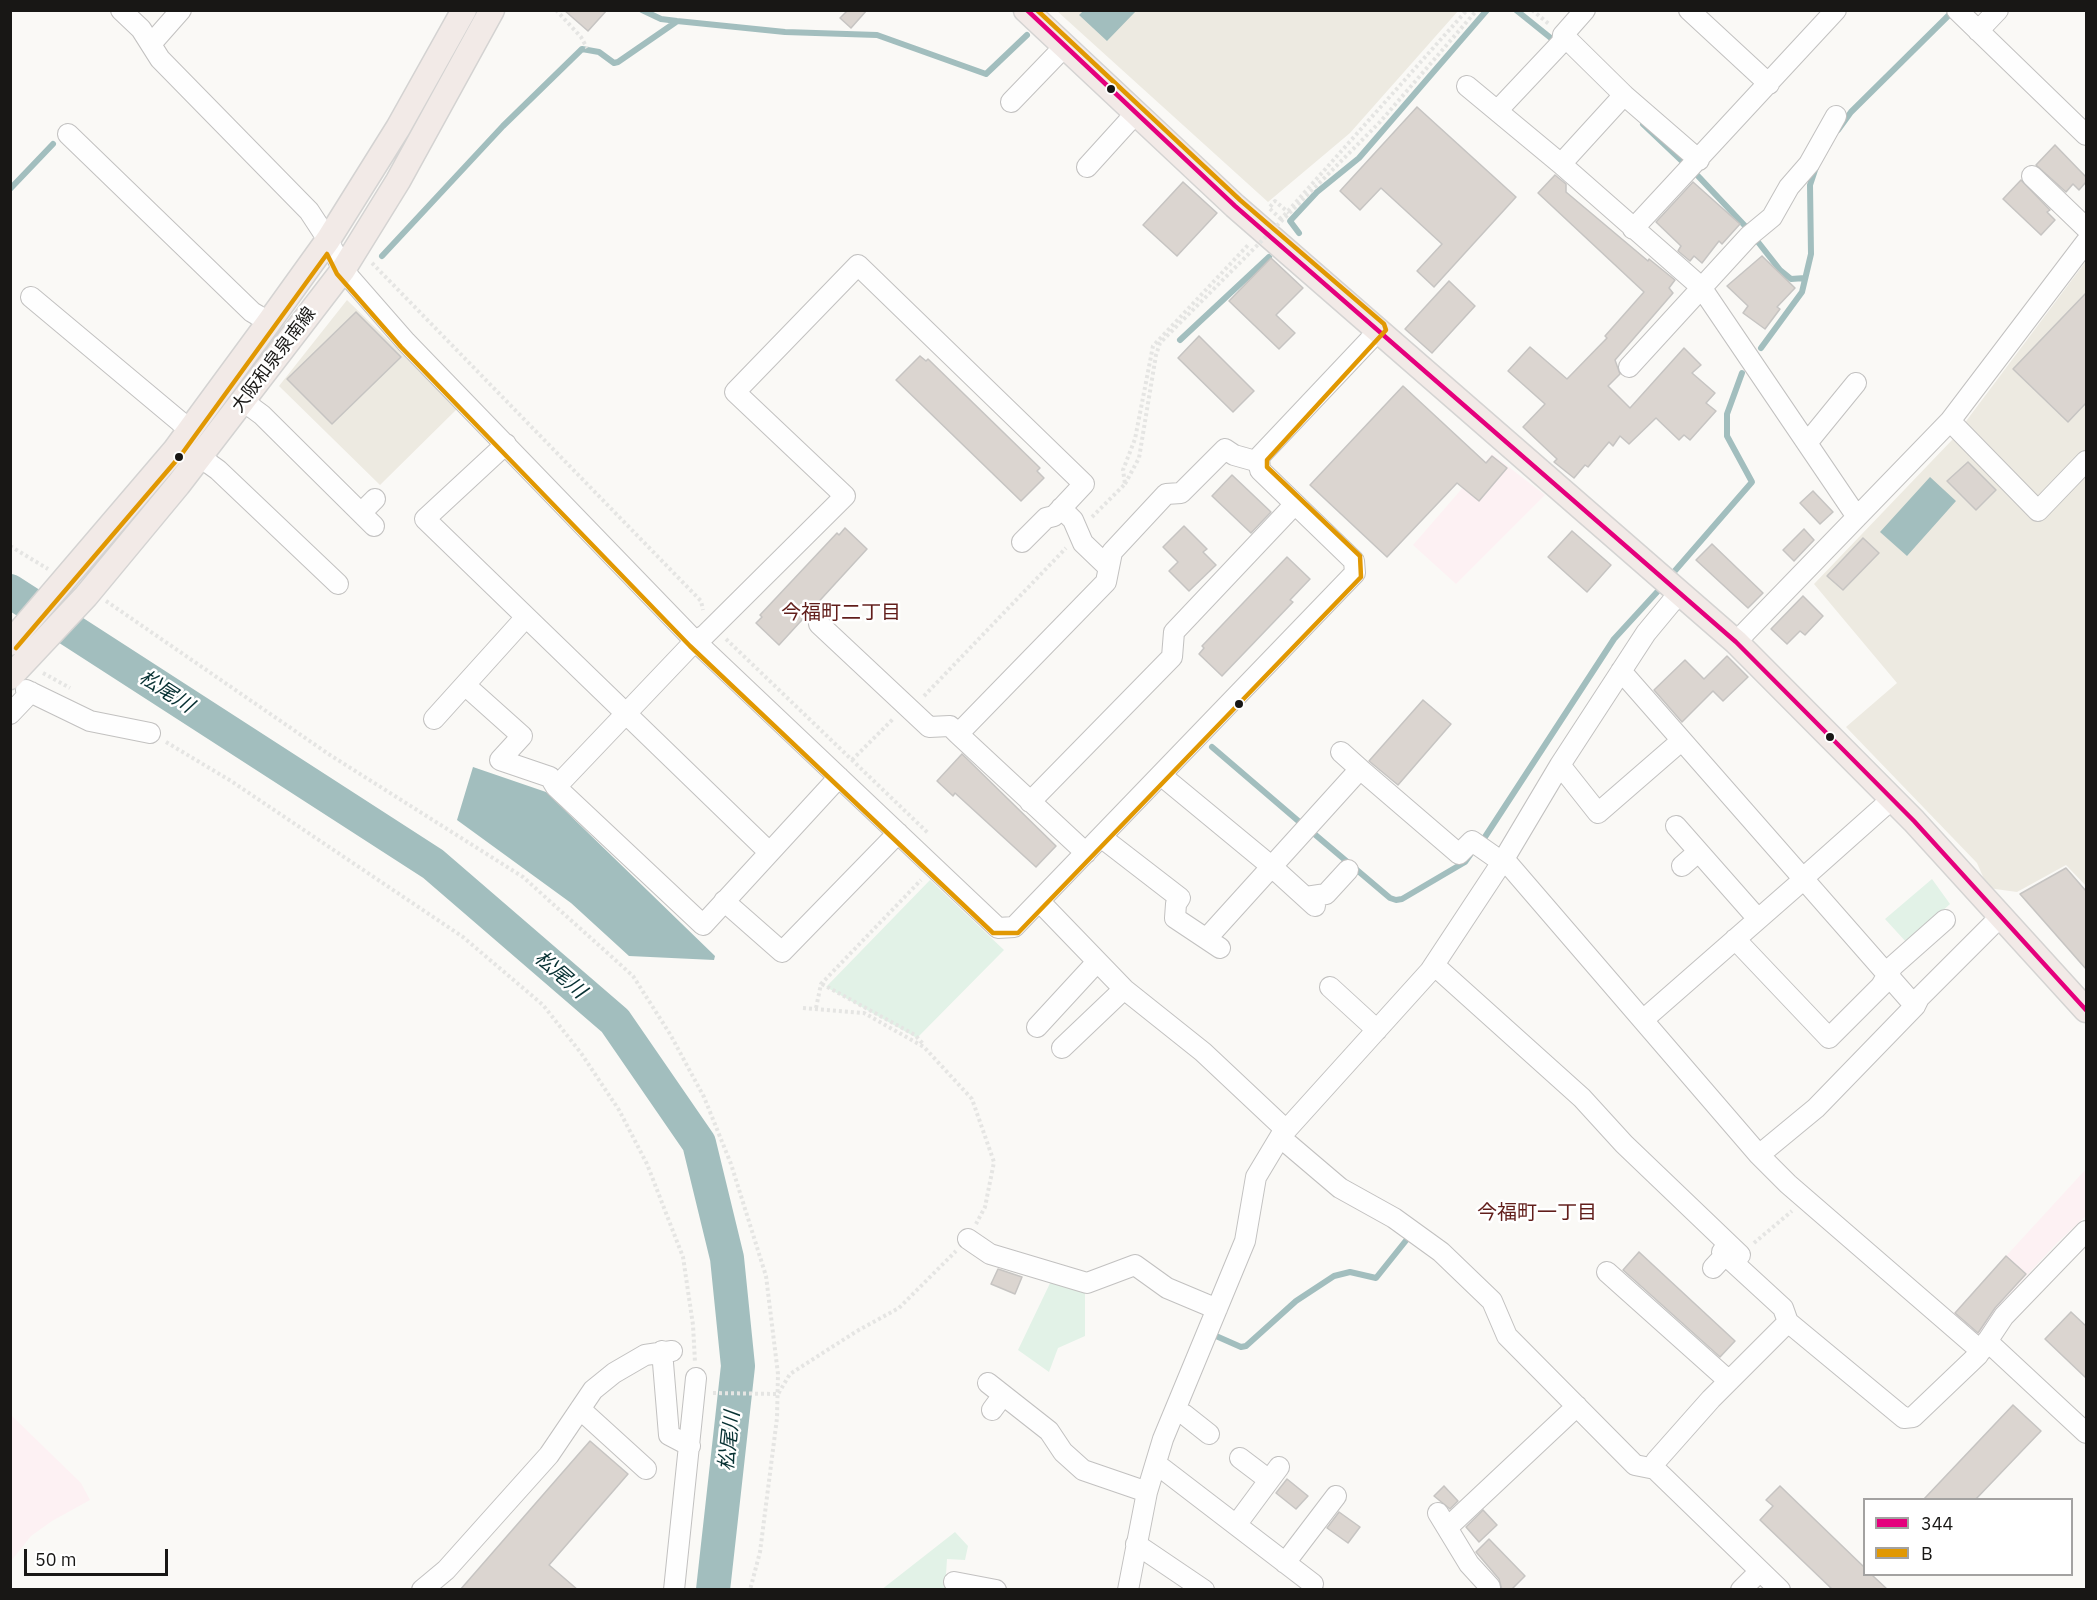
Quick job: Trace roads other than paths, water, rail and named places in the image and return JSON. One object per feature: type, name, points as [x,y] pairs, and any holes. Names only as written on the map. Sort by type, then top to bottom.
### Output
[{"type":"main road","name":"大阪和泉泉南線","points":[[21,665],[66,581],[190,430],[328,240],[398,128],[464,10]]},
{"type":"main road","name":"大阪和泉泉南線","points":[[21,665],[88,593],[200,458],[343,270],[398,181],[492,10]]},
{"type":"main road","points":[[1026,10],[1136,113],[1273,224],[1379,330],[1736,642],[1892,799],[2000,917],[2084,1001]]},
{"type":"street","points":[[121,10],[141,29],[160,59],[309,210],[343,270],[406,342],[695,641],[998,928],[1014,927],[1162,776],[1355,573],[1354,561],[1260,470],[1259,457],[1379,330]]},
{"type":"street","points":[[151,44],[181,10]]},
{"type":"street","points":[[1497,111],[1561,42],[1585,10]]},
{"type":"street","points":[[1689,10],[1769,84]]},
{"type":"street","points":[[1957,10],[2086,135]]},
{"type":"street","points":[[1978,31],[1998,10]]},
{"type":"street","points":[[1634,229],[1836,11]]},
{"type":"street","points":[[1561,42],[1620,100],[1699,160]]},
{"type":"street","points":[[1011,102],[1064,47]]},
{"type":"street","points":[[1467,86],[1561,164],[1701,287],[1857,517]]},
{"type":"street","points":[[1561,164],[1620,100]]},
{"type":"street","points":[[1087,167],[1136,113]]},
{"type":"street","points":[[1629,367],[1701,287],[1752,234],[1772,217],[1788,187],[1809,164],[1836,116]]},
{"type":"street","points":[[68,134],[252,312],[269,322]]},
{"type":"street","points":[[1736,642],[1950,421],[2086,241],[2031,176]]},
{"type":"street","points":[[556,787],[695,641],[713,627],[845,496],[735,392],[858,265],[1084,484],[1053,516],[1046,518],[1022,542]]},
{"type":"street","points":[[31,297],[190,430]]},
{"type":"street","points":[[1807,443],[1856,383]]},
{"type":"street","points":[[243,401],[316,454],[368,520],[375,499]]},
{"type":"street","points":[[1950,421],[2038,511],[2086,460]]},
{"type":"street","points":[[506,444],[425,519],[770,852]]},
{"type":"street","points":[[958,734],[1106,582],[1107,566],[1112,552],[1166,494],[1181,493],[1225,448],[1234,455],[1259,462]]},
{"type":"street","points":[[200,458],[218,470],[338,584]]},
{"type":"street","points":[[1030,801],[1172,657],[1174,632],[1295,504]]},
{"type":"street","points":[[1060,508],[1073,520],[1083,543],[1107,566]]},
{"type":"street","points":[[1128,1590],[1147,1492],[1163,1439],[1245,1241],[1256,1178],[1283,1133],[1434,965],[1503,861],[1560,765],[1646,633],[1680,592]]},
{"type":"street","points":[[434,719],[526,617]]},
{"type":"street","points":[[819,624],[929,727],[950,726],[1086,853]]},
{"type":"street","points":[[10,714],[21,665],[90,721],[150,733]]},
{"type":"street","points":[[1621,671],[1681,741],[1806,876],[1888,976],[1915,1005]]},
{"type":"street","points":[[465,685],[522,736],[500,760],[550,777],[556,787],[703,925],[839,777]]},
{"type":"street","points":[[1560,765],[1598,813],[1681,741]]},
{"type":"street","points":[[1341,752],[1459,854],[1472,841],[1503,861],[1760,1155],[1805,1196],[2086,1433]]},
{"type":"street","points":[[1101,837],[1180,898],[1176,904],[1171,927],[1213,943],[1271,866],[1360,769]]},
{"type":"street","points":[[1162,776],[1311,902],[1326,894],[1342,891],[1348,870]]},
{"type":"street","points":[[1643,1020],[1892,799]]},
{"type":"street","points":[[1676,826],[1758,919]]},
{"type":"street","points":[[724,901],[782,952],[898,833]]},
{"type":"street","points":[[1682,866],[1698,852]]},
{"type":"street","points":[[1039,901],[1096,963],[1124,989],[1203,1052],[1340,1188],[1394,1218],[1441,1252],[1492,1301],[1507,1336],[1635,1465],[1655,1469],[1780,1590]]},
{"type":"street","points":[[1760,1155],[1816,1108],[1915,1005],[1919,998],[2000,917]]},
{"type":"street","points":[[1736,939],[1829,1038],[1888,976],[1893,966],[1945,920]]},
{"type":"street","points":[[1037,1027],[1096,963]]},
{"type":"street","points":[[1434,965],[1582,1098],[1726,1259],[1784,1308],[1788,1322],[1904,1418],[1913,1417],[1984,1346],[2004,1316],[2086,1232]]},
{"type":"street","points":[[1330,987],[1377,1030]]},
{"type":"street","points":[[1062,1048],[1124,989]]},
{"type":"street","points":[[1707,1237],[1726,1259]]},
{"type":"street","points":[[968,1239],[990,1254],[1087,1283],[1135,1265],[1167,1288],[1218,1309]]},
{"type":"street","points":[[1607,1272],[1729,1381]]},
{"type":"street","points":[[1655,1469],[1656,1461],[1729,1381],[1788,1322]]},
{"type":"street","points":[[422,1590],[446,1570],[549,1455],[593,1390],[615,1373],[645,1355],[667,1351],[669,1435],[690,1446]]},
{"type":"street","points":[[674,1590],[695,1385]]},
{"type":"street","points":[[994,1396],[1049,1431],[1050,1447],[1063,1452],[1083,1470],[1147,1492]]},
{"type":"street","points":[[1490,1587],[1469,1564],[1442,1521],[1508,1459],[1577,1406]]},
{"type":"street","points":[[580,1409],[646,1469]]},
{"type":"street","points":[[1176,1412],[1185,1415],[1209,1434]]},
{"type":"street","points":[[1236,1525],[1274,1474],[1240,1458]]},
{"type":"street","points":[[1156,1466],[1163,1469],[1313,1584]]},
{"type":"street","points":[[1286,1563],[1319,1533],[1336,1496]]},
{"type":"street","points":[[1136,1544],[1204,1590]]},
{"type":"street","points":[[1741,1590],[1760,1571]]},
{"type":"street","points":[[954,1578],[996,1590]]},
{"type":"water","points":[[1084,10],[1136,11],[1107,41],[1079,15]]},
{"type":"water","points":[[1930,477],[1956,501],[1907,556],[1880,532]]},
{"type":"water","points":[[473,767],[546,792],[715,956],[714,960],[629,956],[571,903],[457,820]]},
{"type":"waterway","points":[[642,10],[661,19],[677,21],[785,32],[877,35],[986,74],[1027,35]]},
{"type":"waterway","points":[[1299,233],[1290,221],[1317,192],[1359,158],[1487,10]]},
{"type":"waterway","points":[[1516,10],[1557,43]]},
{"type":"waterway","points":[[1838,130],[1851,112],[1948,16]]},
{"type":"waterway","points":[[382,256],[503,126],[582,49],[599,52],[614,63],[618,62],[676,22]]},
{"type":"waterway","points":[[1643,124],[1682,161]]},
{"type":"waterway","points":[[10,189],[53,144]]},
{"type":"waterway","points":[[1761,348],[1802,292],[1811,254],[1810,185],[1816,167]]},
{"type":"waterway","points":[[1698,176],[1747,228],[1780,270],[1791,279],[1805,278]]},
{"type":"waterway","points":[[1180,340],[1269,257]]},
{"type":"waterway","points":[[1673,573],[1752,482],[1727,436],[1727,414],[1742,373]]},
{"type":"waterway","name":"松尾川","points":[[10,591],[433,864],[615,1021],[699,1143],[727,1258],[738,1366],[713,1590]]},
{"type":"waterway","points":[[1483,840],[1614,639],[1658,591]]},
{"type":"waterway","points":[[1212,747],[1303,825]]},
{"type":"waterway","points":[[1312,832],[1390,898],[1396,900],[1402,899],[1465,862],[1470,855]]},
{"type":"waterway","points":[[1216,1336],[1241,1347],[1246,1346],[1296,1301],[1334,1276],[1350,1272],[1376,1278],[1408,1238]]},
{"type":"district","name":"今福町二丁目","points":[[841,613]]},
{"type":"district","name":"今福町一丁目","points":[[1537,1213]]}]
